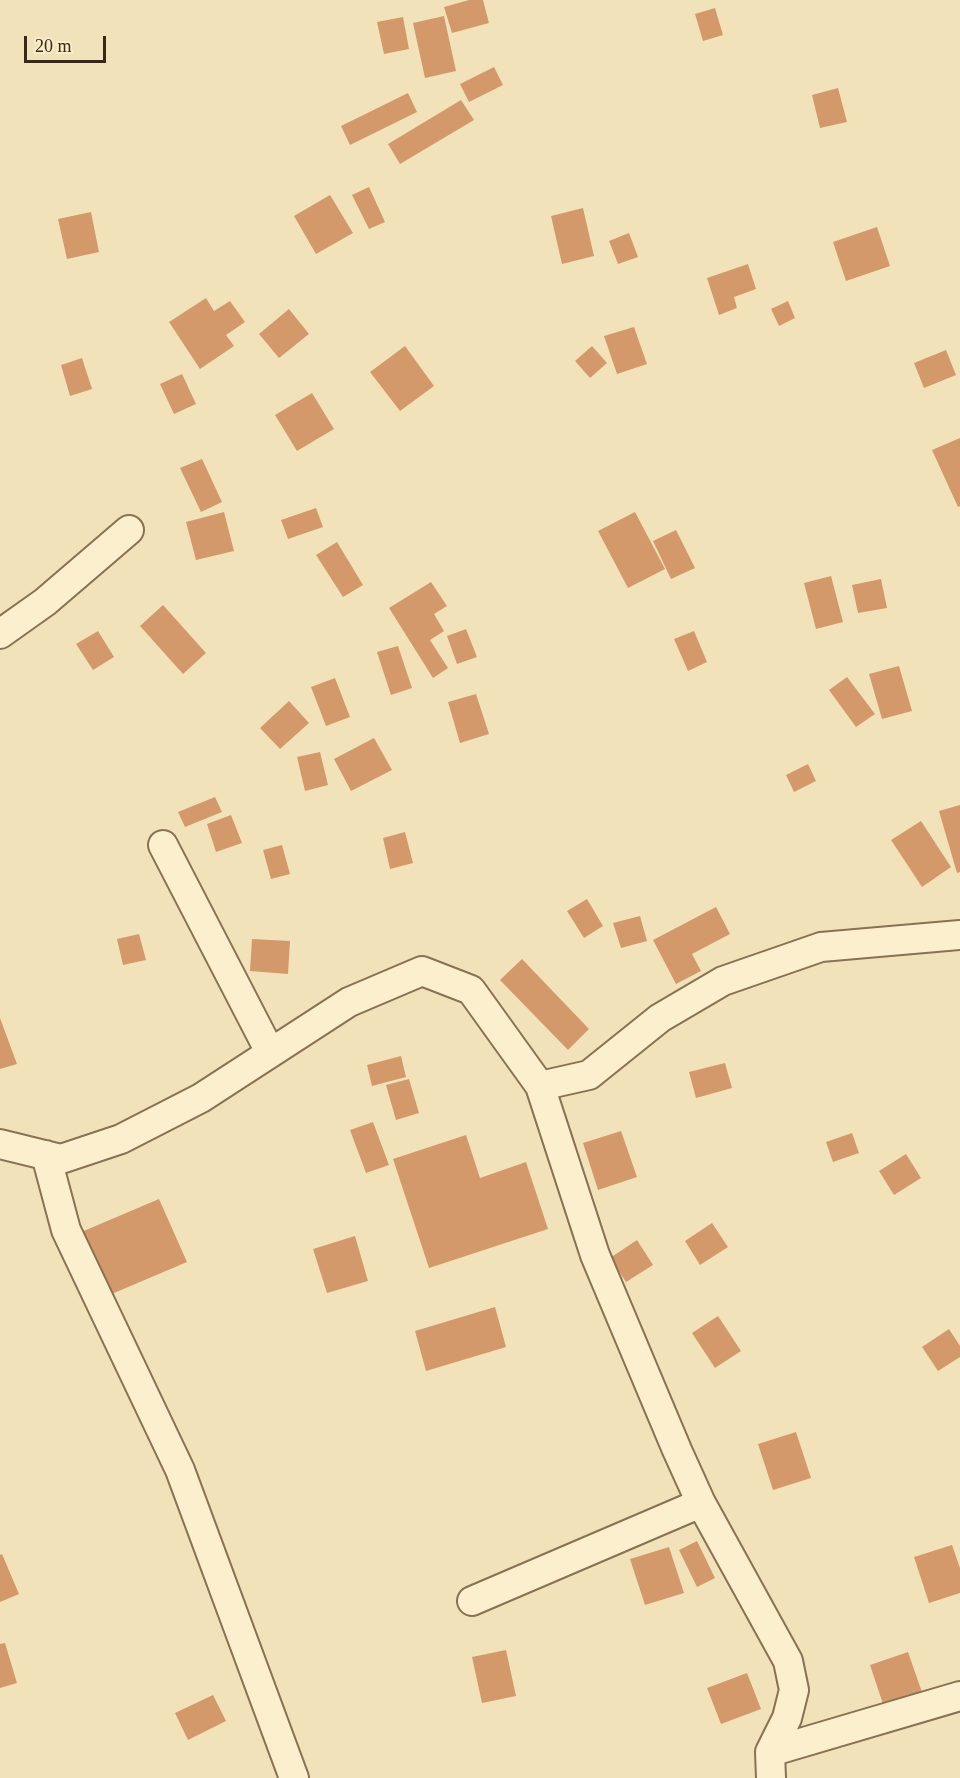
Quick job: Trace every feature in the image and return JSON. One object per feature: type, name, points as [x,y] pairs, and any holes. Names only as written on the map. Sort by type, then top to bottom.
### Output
[{"type":"street","points":[[0,634],[45,602],[129,530]]},
{"type":"street","points":[[163,845],[270,1052]]},
{"type":"street","points":[[540,1086],[589,1075],[660,1018],[723,981],[822,947],[960,935]]},
{"type":"street","points":[[0,1144],[61,1159],[121,1139],[201,1098],[349,1002],[422,971],[471,990],[540,1086],[595,1255],[677,1450],[702,1503],[788,1661],[794,1690],[771,1765]]},
{"type":"street","points":[[46,1155],[66,1230],[180,1470],[294,1778]]},
{"type":"street","points":[[472,1601],[702,1503]]},
{"type":"street","points":[[771,1765],[960,1696]]},
{"type":"building","points":[[469,0],[483,0],[489,23],[452,33],[444,7]]},
{"type":"building","points":[[715,8],[723,35],[703,41],[695,14]]},
{"type":"building","points":[[444,16],[456,71],[425,78],[413,23]]},
{"type":"building","points":[[403,17],[409,49],[384,54],[377,22]]},
{"type":"building","points":[[494,67],[503,85],[469,102],[460,84]]},
{"type":"building","points":[[838,88],[847,122],[820,128],[812,95]]},
{"type":"building","points":[[408,93],[417,112],[350,145],[341,126]]},
{"type":"building","points":[[461,100],[474,120],[400,164],[388,144]]},
{"type":"building","points":[[369,187],[385,222],[369,229],[352,195]]},
{"type":"building","points":[[330,195],[353,233],[316,254],[294,216]]},
{"type":"building","points":[[583,208],[594,256],[562,264],[551,216]]},
{"type":"building","points":[[91,212],[99,252],[67,259],[58,219]]},
{"type":"building","points":[[877,227],[890,266],[846,281],[833,242]]},
{"type":"building","points":[[629,233],[638,257],[618,264],[609,241]]},
{"type":"building","points":[[748,264],[756,289],[734,297],[737,308],[719,315],[707,278]]},
{"type":"building","points":[[206,298],[214,311],[230,301],[245,322],[226,335],[234,346],[200,369],[169,322]]},
{"type":"building","points":[[788,301],[795,318],[779,326],[771,309]]},
{"type":"building","points":[[289,309],[309,334],[279,358],[259,334]]},
{"type":"building","points":[[634,327],[647,364],[617,374],[604,336]]},
{"type":"building","points":[[405,346],[434,386],[400,411],[370,372]]},
{"type":"building","points":[[592,346],[607,363],[590,378],[575,361]]},
{"type":"building","points":[[946,350],[956,375],[924,388],[914,363]]},
{"type":"building","points":[[82,358],[92,389],[70,396],[61,365]]},
{"type":"building","points":[[182,374],[196,404],[174,414],[160,384]]},
{"type":"building","points":[[312,393],[334,429],[297,451],[275,415]]},
{"type":"building","points":[[960,438],[960,506],[958,507],[932,450]]},
{"type":"building","points":[[202,459],[222,502],[201,512],[180,468]]},
{"type":"building","points":[[316,508],[323,527],[288,539],[281,520]]},
{"type":"building","points":[[224,512],[234,551],[196,560],[186,522]]},
{"type":"building","points":[[635,512],[665,569],[628,588],[598,531]]},
{"type":"building","points":[[676,530],[695,568],[671,579],[653,541]]},
{"type":"building","points":[[337,542],[363,585],[343,597],[316,555]]},
{"type":"building","points":[[831,576],[843,622],[816,629],[804,583]]},
{"type":"building","points":[[881,579],[887,608],[858,613],[852,585]]},
{"type":"building","points":[[431,582],[447,606],[434,614],[444,631],[430,640],[448,668],[433,678],[389,608]]},
{"type":"building","points":[[163,605],[206,653],[183,674],[140,626]]},
{"type":"building","points":[[466,629],[477,657],[457,664],[447,636]]},
{"type":"building","points":[[98,631],[114,657],[93,670],[76,644]]},
{"type":"building","points":[[694,631],[707,662],[688,671],[674,639]]},
{"type":"building","points":[[398,646],[412,688],[391,695],[377,652]]},
{"type":"building","points":[[899,666],[912,711],[882,719],[869,674]]},
{"type":"building","points":[[847,677],[875,714],[856,727],[829,690]]},
{"type":"building","points":[[335,678],[350,717],[326,726],[311,687]]},
{"type":"building","points":[[476,694],[489,734],[460,743],[448,702]]},
{"type":"building","points":[[289,701],[309,723],[280,749],[260,728]]},
{"type":"building","points":[[374,738],[392,770],[351,791],[334,759]]},
{"type":"building","points":[[320,752],[328,785],[305,791],[297,757]]},
{"type":"building","points":[[808,764],[816,781],[794,792],[786,775]]},
{"type":"building","points":[[215,797],[222,812],[185,827],[178,812]]},
{"type":"building","points":[[960,805],[960,872],[957,873],[939,811]]},
{"type":"building","points":[[231,815],[242,843],[216,852],[207,824]]},
{"type":"building","points":[[921,821],[951,867],[922,887],[891,840]]},
{"type":"building","points":[[405,832],[413,863],[390,869],[383,838]]},
{"type":"building","points":[[282,845],[290,874],[271,879],[263,850]]},
{"type":"building","points":[[587,899],[603,926],[584,938],[567,911]]},
{"type":"building","points":[[716,907],[730,934],[692,954],[701,971],[676,984],[653,940]]},
{"type":"building","points":[[640,916],[647,941],[621,948],[613,923]]},
{"type":"building","points":[[139,934],[146,960],[123,965],[117,939]]},
{"type":"building","points":[[252,939],[290,941],[288,974],[250,971]]},
{"type":"building","points":[[522,959],[589,1029],[568,1050],[500,980]]},
{"type":"building","points":[[0,1018],[17,1064],[0,1069]]},
{"type":"building","points":[[401,1056],[406,1077],[372,1086],[367,1065]]},
{"type":"building","points":[[725,1063],[732,1088],[696,1098],[689,1072]]},
{"type":"building","points":[[409,1079],[419,1113],[396,1120],[386,1085]]},
{"type":"building","points":[[373,1122],[389,1165],[366,1173],[350,1130]]},
{"type":"building","points":[[621,1131],[637,1177],[598,1190],[583,1143]]},
{"type":"building","points":[[852,1133],[859,1153],[833,1162],[826,1142]]},
{"type":"building","points":[[466,1135],[480,1178],[526,1162],[548,1229],[429,1268],[393,1159]]},
{"type":"building","points":[[906,1154],[921,1178],[894,1195],[879,1171]]},
{"type":"building","points":[[159,1199],[187,1262],[107,1296],[79,1233]]},
{"type":"building","points":[[712,1223],[728,1247],[700,1265],[685,1241]]},
{"type":"building","points":[[355,1236],[368,1281],[327,1293],[313,1249]]},
{"type":"building","points":[[637,1240],[653,1265],[626,1282],[610,1258]]},
{"type":"building","points":[[495,1307],[506,1347],[426,1371],[415,1331]]},
{"type":"building","points":[[718,1316],[741,1351],[715,1368],[692,1333]]},
{"type":"building","points":[[949,1329],[960,1346],[960,1357],[938,1371],[922,1347]]},
{"type":"building","points":[[796,1432],[811,1478],[773,1490],[758,1444]]},
{"type":"building","points":[[697,1541],[715,1578],[697,1587],[679,1550]]},
{"type":"building","points":[[952,1545],[960,1568],[960,1593],[929,1603],[914,1557]]},
{"type":"building","points":[[669,1547],[684,1593],[645,1605],[630,1559]]},
{"type":"building","points":[[2,1554],[19,1594],[0,1602],[0,1555]]},
{"type":"building","points":[[5,1643],[17,1683],[0,1688],[0,1644]]},
{"type":"building","points":[[506,1650],[516,1696],[482,1703],[472,1657]]},
{"type":"building","points":[[908,1652],[924,1698],[885,1710],[870,1665]]},
{"type":"building","points":[[747,1673],[761,1709],[721,1724],[707,1688]]},
{"type":"building","points":[[213,1695],[226,1721],[188,1740],[175,1713]]}]
